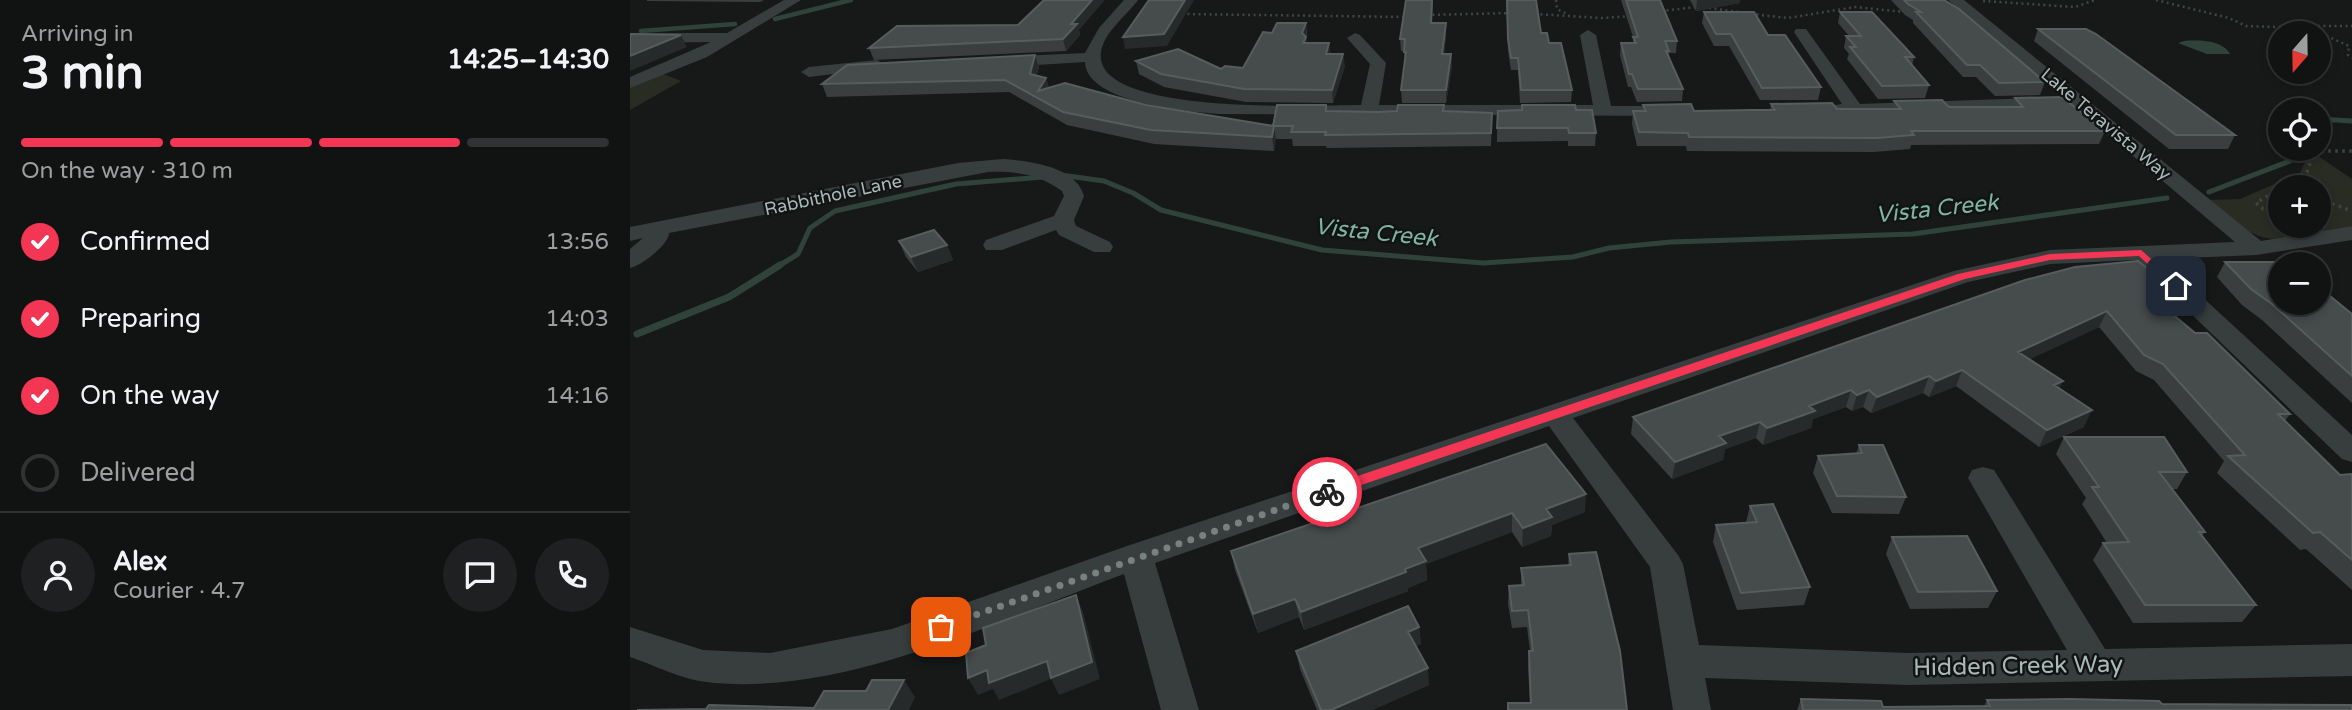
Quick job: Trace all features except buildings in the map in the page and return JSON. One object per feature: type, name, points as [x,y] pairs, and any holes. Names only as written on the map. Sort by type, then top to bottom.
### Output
[{"type":"street","points":[[630,83],[701,54],[794,0]]},
{"type":"street","points":[[1131,0],[1097,43],[1092,58],[1100,75],[1116,87],[1136,96],[1181,106],[1234,110],[1697,111]]},
{"type":"street","name":"Lake Teravista Way","points":[[1955,0],[2256,248]]},
{"type":"street","points":[[1801,32],[1855,110]]},
{"type":"street","points":[[1588,35],[1603,111]]},
{"type":"street","points":[[630,38],[729,37]]},
{"type":"street","points":[[1355,38],[1378,63],[1369,110]]},
{"type":"street","points":[[984,63],[1092,58]]},
{"type":"street","points":[[808,72],[888,64]]},
{"type":"street","points":[[1815,110],[2080,102]]},
{"type":"street","name":"Rabbithole Lane","points":[[630,234],[958,169],[1003,164],[1046,173],[1072,188],[1074,196],[1063,220]]},
{"type":"street","points":[[994,245],[1063,220],[1067,230],[1102,247]]},
{"type":"street","points":[[630,261],[660,235],[685,225]]},
{"type":"street","points":[[630,642],[703,666],[770,669],[892,644],[1136,556],[1962,276],[2050,257],[2256,248],[2352,233]]},
{"type":"street","points":[[630,234],[660,235]]},
{"type":"street","points":[[2141,253],[2352,452]]},
{"type":"street","points":[[1556,415],[1666,564],[1692,710]]},
{"type":"street","points":[[1983,478],[2095,665]]},
{"type":"street","points":[[1136,556],[1180,710]]},
{"type":"street","name":"Hidden Creek Way","points":[[1685,661],[1908,668],[2352,660]]},
{"type":"path","points":[[1556,0],[1557,9]]},
{"type":"path","points":[[1979,6],[1980,1],[2075,7],[2095,0]]},
{"type":"path","points":[[2156,0],[2229,18],[2246,26],[2268,26]]},
{"type":"path","points":[[1703,3],[1714,8]]},
{"type":"path","points":[[1651,13],[1677,8],[1714,8],[1788,18],[1855,7],[1911,11]]},
{"type":"path","points":[[1539,14],[1557,9],[1571,16]]},
{"type":"path","points":[[1173,15],[1273,12],[1355,20],[1412,16]]},
{"type":"path","points":[[1423,16],[1524,13]]},
{"type":"path","points":[[1532,13],[1571,16],[1638,15]]},
{"type":"path","points":[[2331,26],[2352,26]]},
{"type":"path","points":[[2331,37],[2349,46],[2347,52],[2352,58]]},
{"type":"path","points":[[2304,175],[2318,151],[2352,151]]},
{"type":"path","points":[[2268,196],[2256,203],[2263,209],[2268,209]]},
{"type":"path","points":[[2331,203],[2352,211]]},
{"type":"shaded area","points":[[2178,43],[2216,43],[2230,54],[2207,54]]},
{"type":"shaded area","points":[[663,74],[681,81],[630,110],[630,86]]},
{"type":"shaded area","points":[[2306,161],[2325,161],[2352,179],[2352,226],[2331,229],[2331,175],[2295,175],[2300,173]]},
{"type":"shaded area","points":[[2268,187],[2268,238],[2246,230],[2207,200],[2240,199]]},
{"type":"waterway","points":[[775,19],[851,0]]},
{"type":"waterway","points":[[641,31],[735,24]]},
{"type":"waterway","name":"Vista Creek","points":[[2331,120],[2352,121]]},
{"type":"waterway","name":"Vista Creek","points":[[2209,192],[2290,161]]},
{"type":"waterway","name":"Vista Creek","points":[[1061,175],[1104,181],[1133,193],[1161,210],[1322,250],[1483,263],[1573,257],[1609,248],[1671,242],[1913,234],[2167,198]]},
{"type":"waterway","name":"Vista Creek","points":[[777,267],[798,254],[810,228],[835,211],[956,184],[1043,177]]},
{"type":"waterway","name":"Vista Creek","points":[[637,334],[729,297],[780,265]]},
{"type":"way so far","points":[[941,627],[1136,556],[1327,492]]},
{"type":"route","points":[[1327,492],[1962,276],[2050,257],[2141,253],[2176,286]]}]
